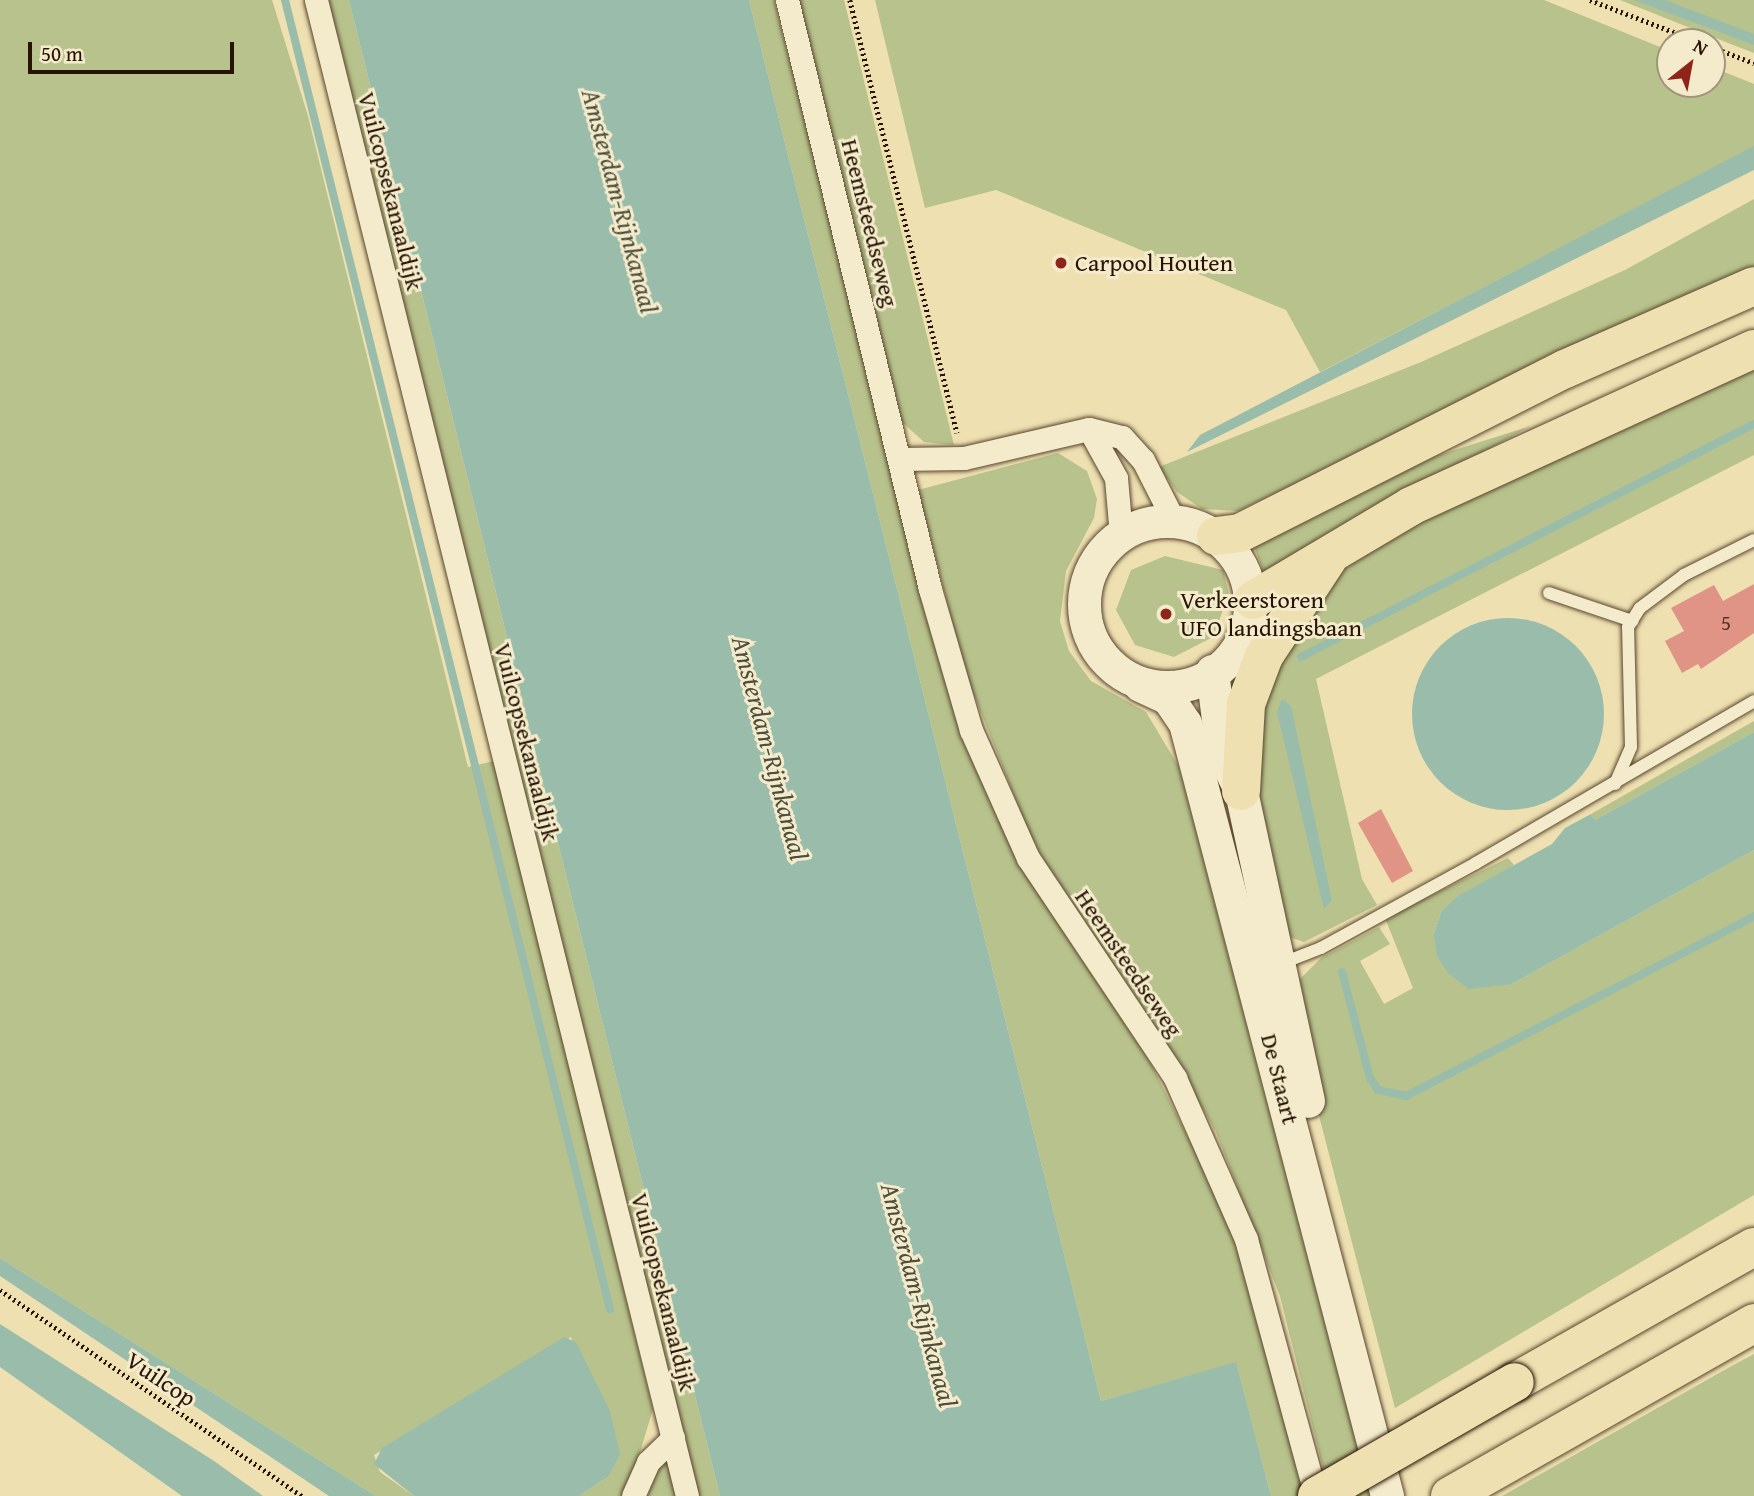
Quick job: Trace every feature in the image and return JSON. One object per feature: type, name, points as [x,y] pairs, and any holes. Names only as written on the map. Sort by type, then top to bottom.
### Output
[{"type":"highway","points":[[1216,536],[1240,533],[1565,369],[1754,286]]},
{"type":"highway","points":[[1253,600],[1335,548],[1411,506],[1754,349]]},
{"type":"highway","points":[[1241,791],[1246,704],[1264,656],[1335,548]]},
{"type":"highway","points":[[1316,1496],[1754,1247]]},
{"type":"highway","points":[[1450,1496],[1754,1323]]},
{"type":"main road","points":[[1175,523],[1216,536],[1242,560],[1253,600],[1241,642],[1212,671],[1182,683],[1140,685],[1100,657],[1083,618],[1085,579],[1121,535],[1175,523]]},
{"type":"main road","name":"De Staart","points":[[1212,671],[1222,753],[1241,791],[1303,1079],[1410,1496]]},
{"type":"main road","name":"De Staart","points":[[1140,685],[1168,698],[1185,723],[1387,1496]]},
{"type":"street","name":"Vuilcopsekanaaldijk","points":[[317,0],[687,1496]]},
{"type":"street","name":"Heemsteedseweg","points":[[787,0],[971,730],[1028,858],[1175,1078],[1246,1239],[1316,1496]]},
{"type":"street","points":[[1089,429],[1116,478],[1121,535]]},
{"type":"street","points":[[901,459],[964,458],[1089,429],[1129,445],[1175,523]]},
{"type":"street","points":[[633,1496],[654,1453],[673,1438]]},
{"type":"lane","points":[[1615,784],[1631,747],[1632,621],[1684,575],[1754,540]]},
{"type":"lane","points":[[1549,593],[1632,621]]},
{"type":"lane","points":[[1279,964],[1321,948],[1615,784],[1754,701]]},
{"type":"path","points":[[850,0],[953,419]]},
{"type":"path","points":[[1590,0],[1663,28]]},
{"type":"path","points":[[1726,52],[1754,63]]},
{"type":"path","name":"Vuilcop","points":[[0,1290],[302,1496]]},
{"type":"green space","points":[[0,0],[272,0],[308,116],[468,767],[494,761],[653,1409],[638,1459],[665,1453],[676,1496],[579,1496],[608,1477],[571,1337],[374,1455],[380,1472],[414,1496],[376,1496],[0,1258]]},
{"type":"green space","points":[[326,0],[349,0],[720,1496],[698,1496]]},
{"type":"green space","points":[[749,0],[774,0],[962,737],[1027,877],[1143,1048],[1231,1223],[1307,1496],[1271,1496],[1236,1363],[1101,1401]]},
{"type":"green space","points":[[796,0],[844,0],[954,445],[924,442],[902,422]]},
{"type":"green space","points":[[875,0],[1544,0],[1656,45],[1656,98],[1726,98],[1726,73],[1754,84],[1754,147],[1320,372],[1286,310],[996,190],[925,208]]},
{"type":"green space","points":[[1620,0],[1754,0],[1754,53],[1726,42],[1726,28],[1690,28]]},
{"type":"green space","points":[[1754,199],[1754,266],[1238,511],[1202,509],[1177,492],[1159,467],[1421,362],[1625,270]]},
{"type":"green space","points":[[1754,360],[1754,455],[1316,679],[1362,879],[1377,905],[1304,942],[1283,935],[1255,791],[1253,746],[1279,651],[1334,578],[1382,538]]},
{"type":"green space","points":[[1531,426],[1265,574],[1254,547],[1426,459]]},
{"type":"green space","points":[[1058,453],[1087,471],[1097,499],[1094,518],[1066,571],[1060,621],[1069,651],[1091,681],[1146,712],[1179,767],[1370,1496],[1330,1496],[1280,1296],[1216,1132],[1160,1034],[1104,958],[1032,840],[966,675],[918,490]]},
{"type":"green space","points":[[1165,556],[1223,570],[1229,594],[1213,637],[1174,657],[1135,645],[1116,610],[1131,570]]},
{"type":"green space","points":[[1754,721],[1754,732],[1595,820],[1591,814]]},
{"type":"green space","points":[[1754,850],[1754,1195],[1395,1408],[1311,1085],[1296,983],[1321,958],[1379,927],[1390,944],[1360,961],[1384,1004],[1413,988],[1385,918],[1508,858],[1514,865],[1441,912],[1434,934],[1512,984]]},
{"type":"green space","points":[[1754,1354],[1754,1496],[1502,1496],[1728,1368]]},
{"type":"water","name":"Amsterdam-Rijnkanaal","points":[[349,0],[749,0],[1101,1401],[1236,1362],[1271,1496],[720,1496]]},
{"type":"water","points":[[1634,0],[1665,0],[1754,34],[1754,45],[1726,34],[1726,28],[1709,28]]},
{"type":"water","points":[[1754,146],[1754,170],[1187,452],[1200,435]]},
{"type":"water","points":[[1508,618],[1545,625],[1576,646],[1597,677],[1604,714],[1597,751],[1576,782],[1545,803],[1508,810],[1471,803],[1440,782],[1419,751],[1412,714],[1419,677],[1440,646],[1471,625]]},
{"type":"water","points":[[1282,699],[1291,706],[1332,901],[1324,909],[1277,712]]},
{"type":"water","points":[[1754,732],[1754,850],[1512,984],[1469,989],[1448,973],[1437,956],[1434,934],[1441,912],[1458,896],[1552,844],[1565,828],[1591,814],[1595,820]]},
{"type":"water","points":[[0,1258],[376,1496],[329,1496],[0,1276]]},
{"type":"water","points":[[0,1324],[214,1461],[263,1496],[182,1496],[0,1367]]},
{"type":"water","points":[[564,1337],[576,1342],[610,1411],[620,1454],[608,1477],[579,1496],[414,1496],[374,1464],[382,1448]]},
{"type":"building","points":[[1754,584],[1754,633],[1701,669],[1698,664],[1682,673],[1665,641],[1684,631],[1671,608],[1714,585],[1723,601]]},
{"type":"building","points":[[1381,809],[1413,871],[1392,883],[1358,823]]},
{"type":"waterway","points":[[285,0],[610,1309]]},
{"type":"waterway","points":[[1301,657],[1754,424]]},
{"type":"waterway","points":[[1342,972],[1370,1078],[1378,1090],[1406,1096],[1754,916]]},
{"type":"place","name":"Carpool Houten","points":[[1061,263]]},
{"type":"place","name":"Verkeerstoren UFO landingsbaan","points":[[1166,614]]}]
